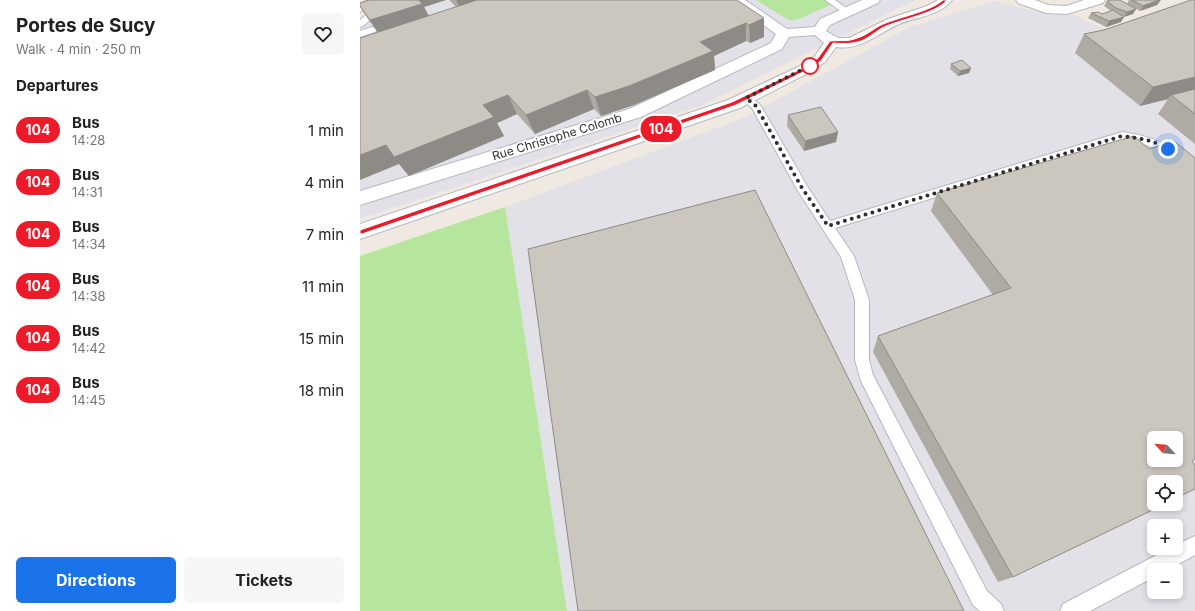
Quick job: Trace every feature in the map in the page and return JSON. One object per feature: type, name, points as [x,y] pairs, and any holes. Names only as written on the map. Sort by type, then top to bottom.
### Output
[{"type":"street","points":[[736,0],[784,33],[826,36],[846,43],[860,39],[880,27],[898,19],[939,6],[945,0]]},
{"type":"street","points":[[360,232],[719,109],[746,98],[820,60],[826,36],[825,22],[848,7],[873,0]]},
{"type":"street","points":[[1023,0],[1046,9],[1067,10],[1098,0]]},
{"type":"street","name":"Rue Christophe Colomb","points":[[360,198],[635,113],[777,46],[784,33]]},
{"type":"lane","points":[[360,9],[372,0]]},
{"type":"lane","points":[[360,24],[389,0]]},
{"type":"lane","points":[[829,0],[848,7]]},
{"type":"lane","points":[[360,34],[372,30]]},
{"type":"lane","points":[[746,98],[756,106],[802,188],[847,256],[862,300],[862,360],[866,376],[980,598],[994,611]]},
{"type":"lane","points":[[828,226],[1122,136],[1144,138],[1156,142],[1168,149],[1195,170]]},
{"type":"lane","points":[[1070,611],[1195,546]]},
{"type":"shaded area","points":[[385,0],[915,0],[702,105],[360,219],[360,19]]},
{"type":"shaded area","points":[[994,1],[1052,15],[1072,14],[1125,38],[1195,13],[1195,611],[567,611],[505,207],[743,118],[910,27]]},
{"type":"green space","points":[[756,0],[825,0],[833,4],[796,20],[789,20]]},
{"type":"green space","points":[[505,207],[567,611],[360,611],[360,256]]},
{"type":"building","points":[[369,0],[419,0],[422,4],[370,20],[360,6],[360,3]]},
{"type":"building","points":[[477,0],[737,0],[764,18],[749,25],[746,23],[700,42],[713,51],[629,86],[595,97],[587,90],[526,115],[508,95],[483,105],[494,117],[394,157],[386,145],[360,155],[360,38]]},
{"type":"building","points":[[1120,0],[1136,9],[1127,12],[1116,8],[1107,1]]},
{"type":"building","points":[[1132,0],[1159,0],[1143,6]]},
{"type":"building","points":[[1191,0],[1195,0],[1195,77],[1153,87],[1084,34],[1104,30]]},
{"type":"building","points":[[1113,10],[1124,17],[1109,21],[1091,13],[1098,12],[1102,14]]},
{"type":"building","points":[[962,60],[971,68],[960,71],[951,64]]},
{"type":"building","points":[[1195,89],[1195,114],[1171,95]]},
{"type":"building","points":[[821,107],[838,132],[805,141],[788,115]]},
{"type":"building","points":[[1134,136],[1149,149],[1174,141],[1195,158],[1195,459],[1192,461],[1195,465],[1195,489],[1183,495],[1183,475],[1147,475],[1147,511],[1150,511],[1013,577],[878,336],[1011,288],[937,193]]},
{"type":"building","points":[[755,190],[964,611],[578,611],[528,249]]},
{"type":"bus line","name":"104","points":[[360,232],[734,104],[820,60],[832,42],[846,43],[860,39],[880,27],[898,19],[939,6],[945,0]]},
{"type":"route","points":[[810,66],[811,65],[746,98],[756,106],[802,188],[828,226],[1122,136],[1144,138],[1156,142],[1168,149]]}]
